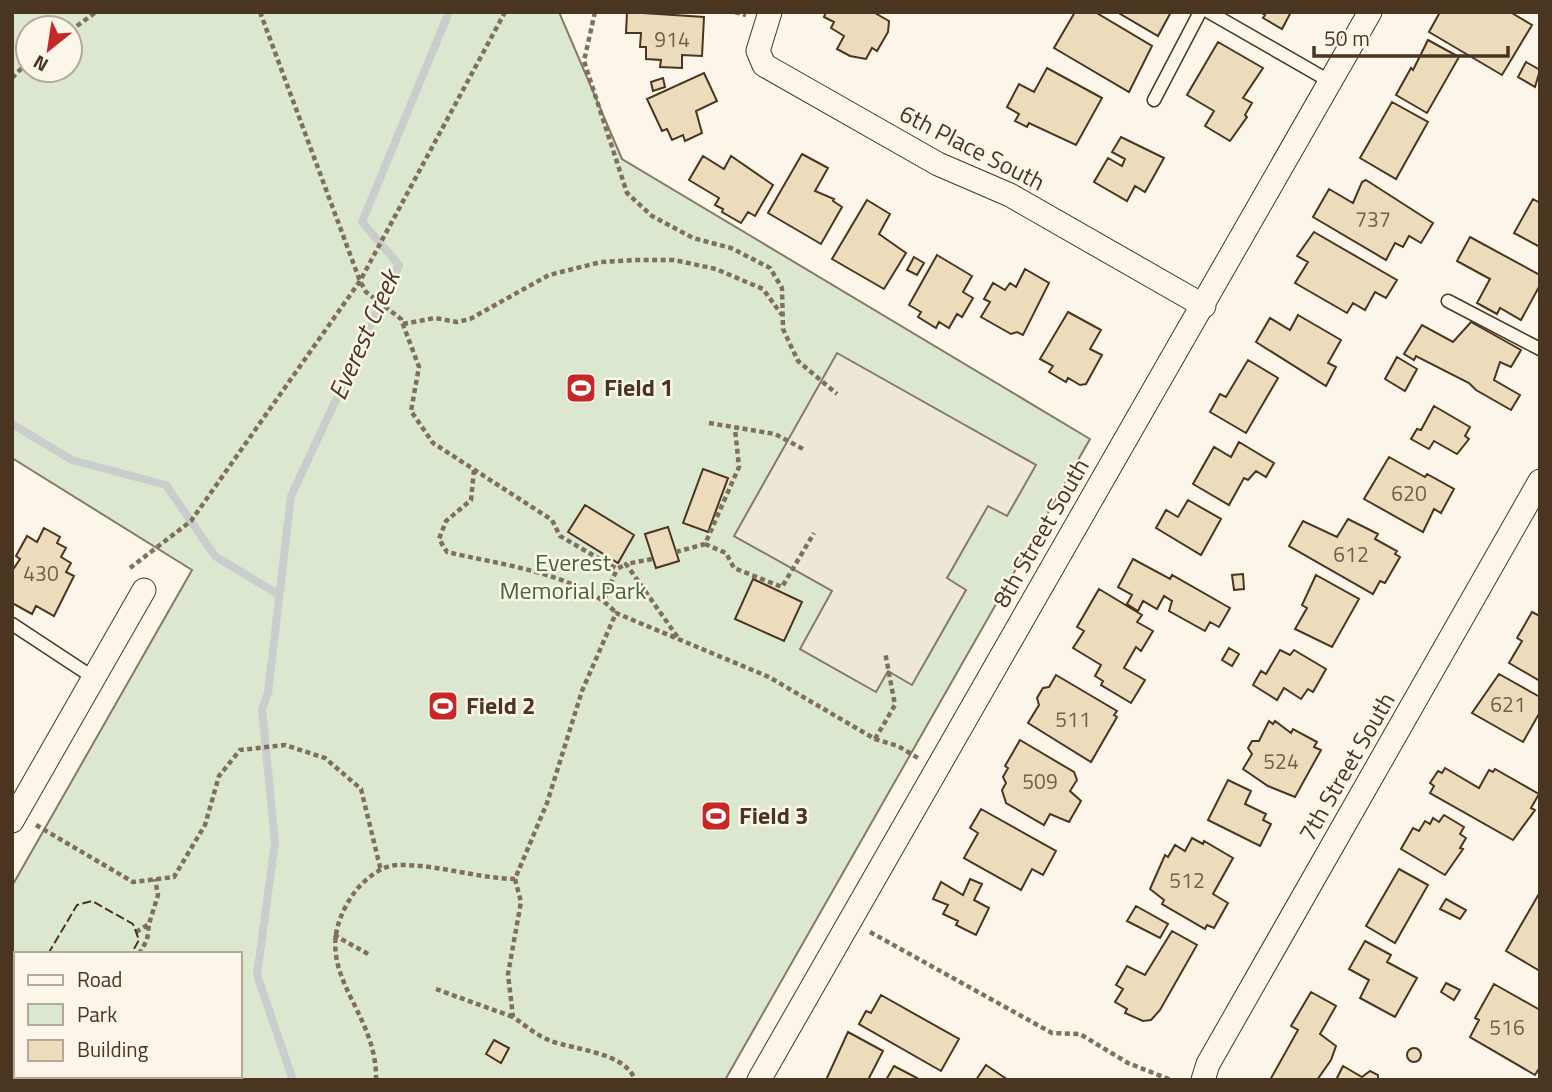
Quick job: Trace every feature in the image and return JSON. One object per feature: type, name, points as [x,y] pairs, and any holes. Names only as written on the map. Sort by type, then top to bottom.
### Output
[{"type":"street","name":"6th Place South","points":[[770,12],[758,51],[764,65],[938,164],[1010,195],[1204,306]]},
{"type":"street","name":"8th Street South","points":[[759,1080],[1370,12]]},
{"type":"street","name":"7th Street South","points":[[1203,1080],[1208,1064],[1540,481]]},
{"type":"street","points":[[14,818],[144,590]]},
{"type":"lane","points":[[1154,100],[1200,12]]},
{"type":"lane","points":[[1209,12],[1331,82]]},
{"type":"lane","points":[[1448,301],[1540,349]]},
{"type":"lane","points":[[12,624],[94,678]]},
{"type":"path","points":[[260,12],[360,281],[366,292],[402,322],[419,367],[411,411],[433,443],[552,520],[560,536],[617,569]]},
{"type":"path","points":[[130,568],[191,521],[360,281],[506,12]]},
{"type":"path","points":[[595,12],[584,61],[627,194],[652,216],[693,238],[731,248],[770,268],[782,288],[783,329],[798,361],[837,394]]},
{"type":"path","points":[[402,322],[435,318],[457,322],[470,319],[549,275],[601,262],[636,260],[674,260],[716,268],[763,289],[783,317]]},
{"type":"path","points":[[709,424],[775,434],[805,450]]},
{"type":"path","points":[[705,544],[738,467],[735,429]]},
{"type":"path","points":[[474,470],[471,500],[446,521],[439,538],[447,552],[557,579],[604,600],[616,614],[769,677],[875,739],[898,746],[936,769]]},
{"type":"path","points":[[676,552],[705,544],[726,553],[734,568],[782,587],[814,533]]},
{"type":"path","points":[[604,600],[617,569],[626,564],[652,559]]},
{"type":"path","points":[[626,564],[679,639]]},
{"type":"path","points":[[513,1017],[508,974],[521,902],[515,879],[547,803],[582,691],[616,614]]},
{"type":"path","points":[[875,739],[895,705],[885,652]]},
{"type":"path","points":[[14,818],[133,882],[174,877],[205,825],[219,776],[240,750],[285,745],[325,758],[361,789],[380,871]]},
{"type":"path","points":[[376,1080],[374,1048],[339,971],[334,935],[343,908],[367,877],[394,865],[422,866],[484,878],[515,879]]},
{"type":"path","points":[[140,952],[147,940],[158,895],[155,879]]},
{"type":"path","points":[[136,932],[149,924]]},
{"type":"path","points":[[863,929],[1052,1033],[1080,1034],[1128,1063],[1171,1080]]},
{"type":"path","points":[[334,935],[370,955]]},
{"type":"path","points":[[436,989],[513,1017],[548,1040],[614,1059],[634,1075],[635,1080]]},
{"type":"green space","name":"Everest Memorial Park","points":[[12,12],[559,12],[622,159],[1090,439],[725,1080],[12,1080],[12,886],[192,570],[12,458]]},
{"type":"shaded area","points":[[837,353],[1036,465],[1007,516],[988,506],[947,578],[966,590],[912,685],[888,671],[876,692],[800,649],[832,591],[734,536]]},
{"type":"building","points":[[627,12],[704,17],[702,56],[682,55],[682,68],[660,67],[661,60],[646,59],[646,47],[640,47],[641,33],[626,33]]},
{"type":"building","points":[[826,12],[873,12],[889,21],[888,32],[877,51],[872,48],[866,59],[850,56],[837,49],[844,36],[831,28],[834,22],[824,17]]},
{"type":"building","points":[[1075,12],[1095,12],[1152,46],[1129,92],[1054,48]]},
{"type":"building","points":[[1117,12],[1171,12],[1158,36]]},
{"type":"building","points":[[1260,12],[1291,12],[1282,29],[1263,18],[1265,15]]},
{"type":"building","points":[[1440,12],[1510,12],[1532,25],[1502,75],[1429,32]]},
{"type":"building","points":[[1428,40],[1459,57],[1427,113],[1396,95],[1411,68],[1413,70]]},
{"type":"building","points":[[1218,42],[1263,68],[1243,98],[1252,103],[1245,115],[1247,117],[1230,141],[1205,126],[1214,111],[1187,95]]},
{"type":"building","points":[[1526,62],[1540,70],[1535,87],[1518,77]]},
{"type":"building","points":[[1047,68],[1102,98],[1076,145],[1029,123],[1027,127],[1015,121],[1019,114],[1007,107],[1019,84],[1034,92]]},
{"type":"building","points":[[704,73],[717,101],[696,111],[702,133],[685,141],[683,135],[672,140],[667,129],[662,131],[647,99]]},
{"type":"building","points":[[663,78],[665,87],[653,91],[651,82]]},
{"type":"building","points":[[1392,102],[1428,122],[1396,179],[1360,158]]},
{"type":"building","points":[[1121,137],[1164,158],[1145,192],[1135,186],[1127,201],[1094,182],[1108,158],[1122,166],[1125,159],[1112,152]]},
{"type":"building","points":[[802,154],[828,168],[815,191],[834,199],[833,201],[842,207],[821,244],[768,213]]},
{"type":"building","points":[[703,156],[724,169],[731,156],[773,185],[755,216],[748,212],[741,223],[715,205],[719,198],[689,180]]},
{"type":"building","points":[[1366,180],[1433,223],[1421,243],[1409,236],[1403,247],[1395,243],[1386,260],[1313,217],[1329,189],[1353,203],[1362,182]]},
{"type":"building","points":[[1533,199],[1540,203],[1540,247],[1514,233]]},
{"type":"building","points":[[867,200],[890,214],[879,234],[906,253],[884,289],[832,259]]},
{"type":"building","points":[[1314,232],[1397,280],[1386,298],[1375,292],[1365,310],[1353,303],[1347,313],[1295,283],[1308,262],[1297,256]]},
{"type":"building","points":[[1470,237],[1540,275],[1540,285],[1521,320],[1500,308],[1497,314],[1477,303],[1490,279],[1457,261]]},
{"type":"building","points":[[937,255],[972,276],[963,292],[973,298],[962,317],[957,314],[949,328],[939,322],[936,328],[918,317],[921,312],[909,305]]},
{"type":"building","points":[[914,257],[924,263],[917,275],[907,270]]},
{"type":"building","points":[[1025,269],[1049,283],[1023,335],[1017,332],[1011,334],[981,317],[990,302],[984,299],[993,283],[1005,290],[1010,283],[1016,287]]},
{"type":"building","points":[[1068,312],[1101,330],[1090,349],[1102,355],[1086,384],[1080,385],[1068,378],[1066,382],[1049,372],[1053,366],[1040,359]]},
{"type":"building","points":[[1298,315],[1341,340],[1328,363],[1336,367],[1326,386],[1256,342],[1270,318],[1290,330]]},
{"type":"building","points":[[1471,322],[1521,350],[1511,367],[1500,362],[1494,380],[1520,395],[1511,410],[1476,390],[1469,383],[1416,356],[1414,360],[1404,354],[1422,325],[1453,342]]},
{"type":"building","points":[[1397,357],[1417,369],[1405,391],[1385,379]]},
{"type":"building","points":[[1248,360],[1278,378],[1246,433],[1210,412],[1220,394],[1226,397]]},
{"type":"building","points":[[1434,406],[1470,427],[1465,436],[1469,439],[1457,454],[1434,441],[1429,449],[1411,439],[1417,429],[1421,430]]},
{"type":"building","points":[[1239,442],[1274,463],[1266,477],[1256,471],[1248,480],[1244,478],[1229,505],[1193,484],[1214,447],[1231,457]]},
{"type":"building","points":[[1389,457],[1454,489],[1441,513],[1434,509],[1423,532],[1364,499]]},
{"type":"building","points":[[703,469],[728,478],[708,532],[683,523]]},
{"type":"building","points":[[1188,500],[1221,519],[1201,555],[1156,528],[1166,510],[1178,517]]},
{"type":"building","points":[[585,505],[634,535],[618,563],[568,532]]},
{"type":"building","points":[[1348,519],[1378,534],[1375,539],[1397,551],[1395,554],[1400,557],[1385,583],[1380,581],[1373,594],[1289,546],[1303,521],[1337,537]]},
{"type":"building","points":[[668,527],[679,561],[656,568],[645,534]]},
{"type":"building","points":[[44,528],[60,537],[57,543],[66,548],[61,557],[71,563],[66,572],[74,576],[54,616],[36,606],[32,614],[12,603],[12,571],[20,559],[16,556],[27,536],[37,542]]},
{"type":"building","points":[[1133,559],[1170,579],[1172,575],[1230,608],[1219,627],[1210,622],[1205,631],[1169,611],[1172,601],[1164,596],[1157,609],[1143,601],[1138,611],[1127,604],[1132,595],[1118,587]]},
{"type":"building","points":[[1243,574],[1244,589],[1234,590],[1232,575]]},
{"type":"building","points":[[1316,575],[1359,599],[1332,647],[1295,629],[1307,608],[1302,605]]},
{"type":"building","points":[[753,579],[802,602],[784,641],[735,619]]},
{"type":"building","points":[[1099,589],[1142,615],[1137,622],[1153,631],[1141,651],[1136,647],[1124,668],[1145,680],[1131,703],[1101,685],[1103,681],[1095,676],[1101,665],[1073,648],[1084,631],[1077,627]]},
{"type":"building","points":[[1532,612],[1540,616],[1540,681],[1509,663],[1522,641],[1517,638]]},
{"type":"building","points":[[1229,648],[1239,654],[1232,666],[1222,660]]},
{"type":"building","points":[[1280,650],[1290,655],[1294,650],[1326,669],[1313,692],[1308,689],[1301,699],[1284,688],[1277,700],[1253,685],[1261,671],[1266,674]]},
{"type":"building","points":[[1499,674],[1540,697],[1540,712],[1523,742],[1472,713]]},
{"type":"building","points":[[1056,675],[1117,711],[1114,715],[1117,717],[1091,762],[1028,723],[1039,705],[1037,698],[1043,688],[1049,687]]},
{"type":"building","points":[[1269,721],[1273,724],[1275,721],[1291,733],[1293,729],[1317,742],[1314,747],[1321,750],[1295,797],[1268,786],[1243,769],[1252,754],[1248,748],[1252,741],[1259,741]]},
{"type":"building","points":[[1020,740],[1074,772],[1077,780],[1070,791],[1081,801],[1069,822],[1050,814],[1044,825],[1006,803],[1002,790],[1006,783],[1003,777],[1008,768],[1005,766]]},
{"type":"building","points":[[1445,768],[1479,788],[1489,770],[1493,772],[1495,769],[1539,794],[1531,808],[1535,810],[1513,840],[1430,793],[1434,786],[1430,783],[1438,771],[1442,773]]},
{"type":"building","points":[[1228,780],[1251,791],[1245,804],[1266,814],[1263,820],[1271,824],[1260,846],[1208,820]]},
{"type":"building","points":[[981,809],[1056,851],[1043,875],[1032,869],[1021,890],[964,858],[978,833],[970,828]]},
{"type":"building","points":[[1444,815],[1464,827],[1460,834],[1466,838],[1460,848],[1463,849],[1445,875],[1401,849],[1413,828],[1419,831],[1425,821],[1430,824],[1433,818],[1439,822]]},
{"type":"building","points":[[1192,838],[1203,844],[1204,841],[1233,858],[1213,894],[1228,903],[1214,928],[1207,925],[1205,929],[1162,904],[1164,900],[1150,889],[1165,855],[1168,857],[1175,845],[1185,851]]},
{"type":"building","points":[[1399,869],[1428,885],[1395,943],[1366,926]]},
{"type":"building","points":[[970,879],[982,884],[974,900],[989,908],[976,935],[956,925],[958,921],[943,914],[948,905],[933,899],[941,882],[963,895]]},
{"type":"building","points":[[1540,892],[1540,971],[1506,951]]},
{"type":"building","points":[[1446,899],[1466,910],[1460,919],[1440,909]]},
{"type":"building","points":[[1136,906],[1168,924],[1160,938],[1127,921]]},
{"type":"building","points":[[1172,931],[1197,945],[1160,1010],[1151,1020],[1143,1021],[1125,1013],[1127,1009],[1115,1002],[1123,989],[1116,985],[1127,966],[1145,975]]},
{"type":"building","points":[[1365,941],[1391,955],[1387,962],[1417,978],[1395,1017],[1360,998],[1369,980],[1349,969]]},
{"type":"building","points":[[1446,983],[1460,990],[1454,1000],[1441,992]]},
{"type":"building","points":[[1494,984],[1540,1010],[1540,1067],[1535,1075],[1470,1037],[1479,1020],[1475,1018]]},
{"type":"building","points":[[1311,992],[1336,1006],[1320,1034],[1336,1046],[1331,1060],[1317,1080],[1270,1080],[1298,1030],[1291,1026]]},
{"type":"building","points":[[881,995],[959,1039],[941,1071],[859,1024],[866,1011],[871,1013]]},
{"type":"building","points":[[848,1032],[883,1051],[868,1080],[826,1080]]},
{"type":"building","points":[[494,1040],[509,1048],[501,1063],[486,1054]]},
{"type":"building","points":[[1414,1048],[1419,1050],[1419,1060],[1414,1062],[1409,1060],[1407,1055],[1409,1050]]},
{"type":"building","points":[[986,1065],[1008,1080],[976,1080]]},
{"type":"building","points":[[894,1066],[917,1078],[916,1080],[886,1080]]},
{"type":"building","points":[[1343,1066],[1362,1077],[1370,1071],[1378,1075],[1378,1080],[1336,1080]]},
{"type":"waterway","name":"Everest Creek","points":[[293,1080],[257,975],[275,842],[262,709],[268,693],[291,496],[399,265],[362,222],[449,12]]},
{"type":"waterway","name":"Everest Creek","points":[[12,424],[72,460],[166,485],[215,556],[279,595]]},
{"type":"fence","points":[[49,952],[77,905],[92,901],[133,924],[139,940],[132,952]]},
{"type":"place","name":"Field 1","points":[[581,388]]},
{"type":"place","name":"Field 2","points":[[443,706]]},
{"type":"place","name":"Field 3","points":[[716,816]]}]
